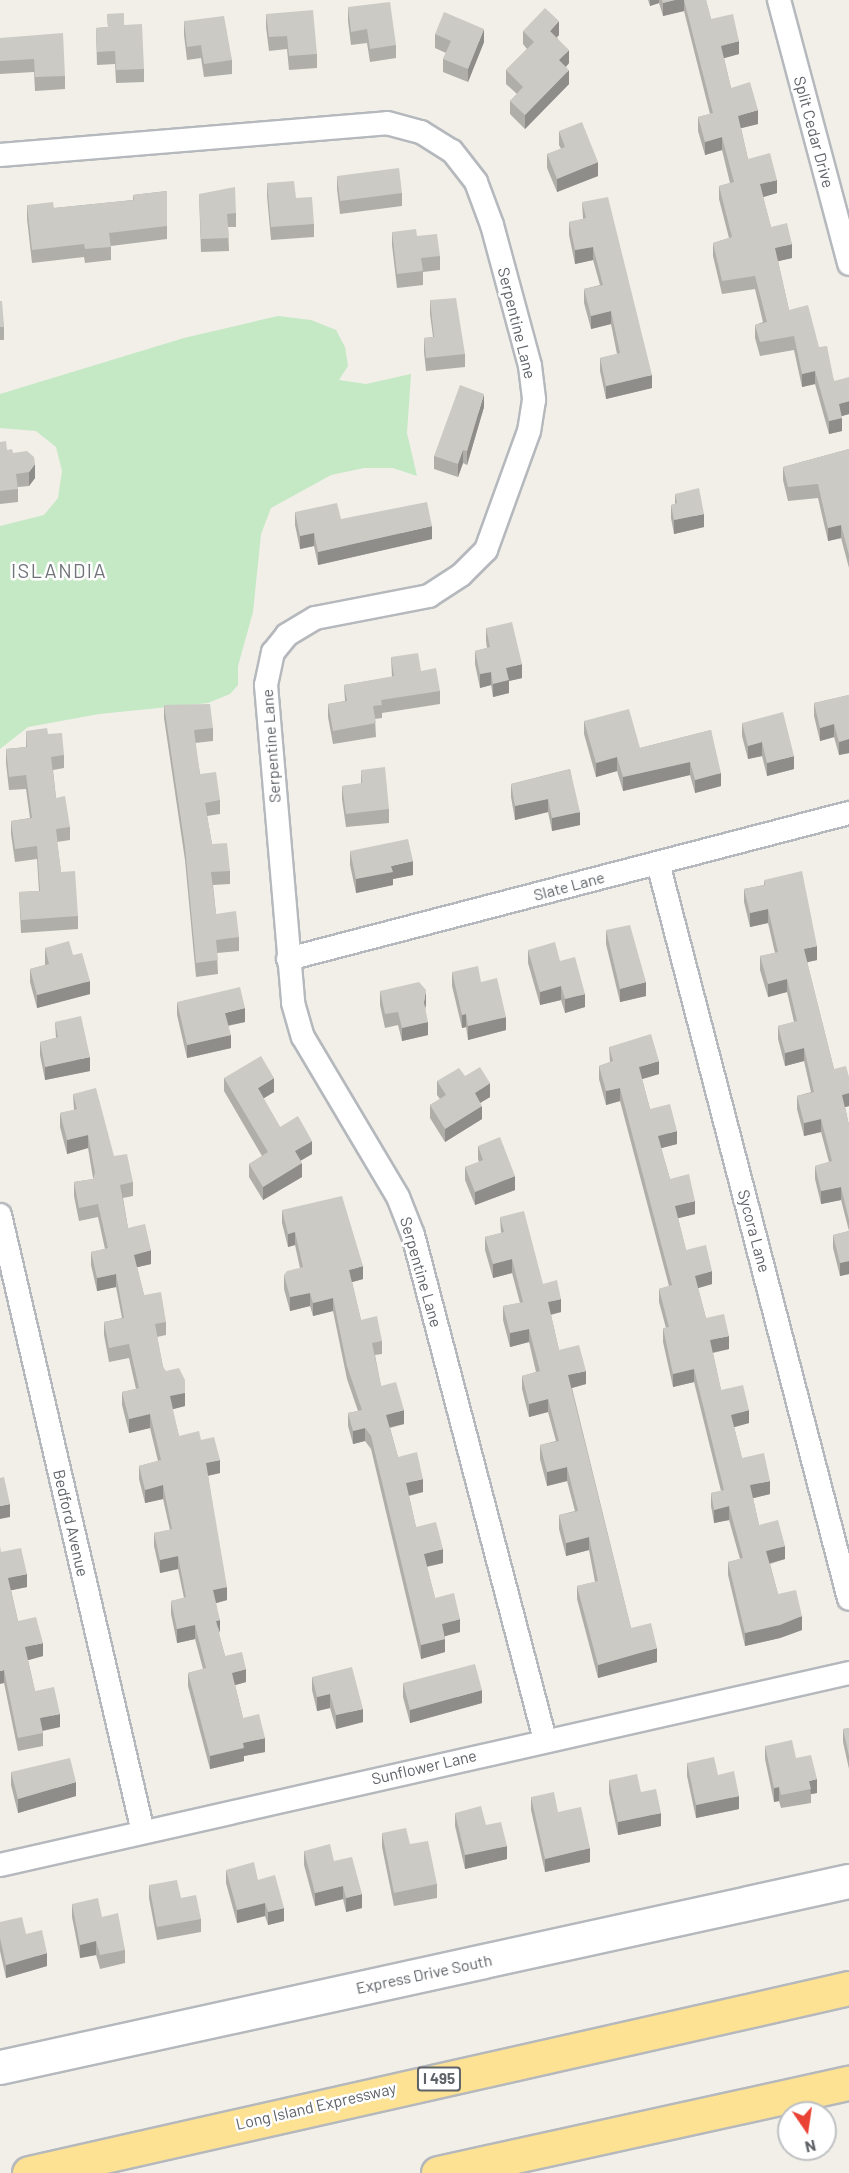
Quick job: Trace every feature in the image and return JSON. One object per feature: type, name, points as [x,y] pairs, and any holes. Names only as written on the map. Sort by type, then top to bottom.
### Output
[{"type":"highway","name":"Long Island Expressway","points":[[29,2173],[849,1988]]},
{"type":"highway","points":[[438,2173],[849,2083]]},
{"type":"main road","name":"Express Drive South","points":[[0,2067],[849,1881]]},
{"type":"street","name":"Split Cedar Drive","points":[[779,0],[849,264]]},
{"type":"street","name":"Serpentine Lane","points":[[0,155],[387,123],[422,132],[452,151],[476,182],[492,225],[530,366],[534,400],[529,431],[486,550],[461,575],[429,596],[315,618],[287,635],[273,652],[266,685],[293,1003],[303,1037],[398,1197],[413,1235],[545,1740]]},
{"type":"street","name":"Slate Lane","points":[[288,959],[849,813]]},
{"type":"street","name":"Sycora Lane","points":[[658,863],[849,1599]]},
{"type":"street","name":"Bedford Avenue","points":[[0,1215],[143,1832]]},
{"type":"street","name":"Sunflower Lane","points":[[0,1865],[849,1673]]},
{"type":"green space","points":[[278,316],[311,320],[336,330],[345,347],[348,366],[339,380],[366,384],[411,374],[407,433],[417,476],[393,468],[364,468],[331,475],[271,508],[261,534],[253,612],[238,666],[238,685],[230,694],[208,703],[99,714],[28,727],[0,749],[0,526],[44,515],[58,498],[62,471],[56,447],[36,431],[0,428],[0,394],[184,338]]},
{"type":"building","points":[[684,0],[706,0],[711,19],[733,14],[739,41],[721,46],[731,88],[750,82],[758,110],[738,116],[748,159],[770,153],[777,180],[760,184],[771,227],[787,223],[792,244],[775,248],[789,310],[808,305],[819,347],[827,346],[834,381],[849,377],[849,401],[839,404],[842,418],[829,421],[815,371],[802,374],[794,336],[760,342],[755,325],[767,322],[755,276],[722,281],[713,243],[732,237],[719,186],[734,182],[722,137],[705,142],[698,117],[713,113]]},
{"type":"building","points":[[390,2],[396,45],[370,49],[367,29],[351,32],[348,7]]},
{"type":"building","points":[[545,8],[559,21],[550,31],[569,50],[559,60],[569,70],[525,115],[510,101],[523,87],[506,70],[534,42],[523,31]]},
{"type":"building","points":[[313,10],[317,54],[289,56],[287,36],[269,37],[266,14]]},
{"type":"building","points":[[444,12],[484,29],[468,69],[443,59],[451,41],[435,34]]},
{"type":"building","points":[[124,13],[124,25],[142,24],[144,69],[116,70],[115,51],[97,52],[96,28],[108,27],[107,14]]},
{"type":"building","points":[[224,16],[232,60],[204,64],[201,45],[187,47],[184,21]]},
{"type":"building","points":[[63,33],[65,76],[35,77],[34,59],[0,61],[0,38]]},
{"type":"building","points":[[582,122],[598,162],[557,179],[547,154],[565,147],[559,131]]},
{"type":"building","points":[[399,168],[402,193],[340,201],[337,176]]},
{"type":"building","points":[[294,181],[296,198],[312,197],[314,224],[271,227],[267,183]]},
{"type":"building","points":[[235,187],[236,213],[227,214],[229,238],[201,239],[199,194]]},
{"type":"building","points":[[167,191],[167,226],[109,233],[111,247],[85,249],[84,244],[32,250],[27,205],[53,202],[54,208],[134,200],[133,195]]},
{"type":"building","points":[[608,197],[652,375],[606,386],[600,358],[620,353],[611,311],[591,316],[584,289],[603,285],[593,247],[575,250],[569,222],[586,218],[582,202]]},
{"type":"building","points":[[416,229],[417,236],[437,234],[440,256],[421,258],[423,271],[397,274],[392,232]]},
{"type":"building","points":[[456,298],[465,354],[426,358],[424,338],[434,337],[430,300]]},
{"type":"building","points":[[0,301],[2,301],[4,327],[0,327]]},
{"type":"building","points":[[460,385],[484,394],[467,451],[463,450],[458,464],[434,456]]},
{"type":"building","points":[[6,441],[7,450],[12,449],[13,453],[27,451],[34,457],[35,464],[29,472],[16,474],[18,489],[0,491],[0,442]]},
{"type":"building","points":[[849,449],[849,555],[841,525],[828,528],[818,484],[788,487],[783,467]]},
{"type":"building","points":[[699,488],[704,514],[674,520],[671,505],[677,503],[675,494]]},
{"type":"building","points":[[427,502],[432,526],[318,552],[314,533],[300,536],[295,512],[337,503],[341,519]]},
{"type":"building","points":[[512,622],[522,664],[506,668],[509,680],[493,684],[491,672],[480,674],[475,651],[490,647],[486,628]]},
{"type":"building","points":[[418,653],[421,671],[436,668],[440,691],[381,700],[382,705],[373,706],[376,723],[333,731],[328,704],[347,701],[344,685],[394,676],[391,657]]},
{"type":"building","points":[[849,695],[849,739],[839,742],[834,724],[820,728],[814,703]]},
{"type":"building","points":[[210,704],[213,728],[194,730],[200,774],[216,772],[220,800],[205,803],[212,844],[227,843],[230,871],[211,872],[216,914],[236,911],[239,937],[216,940],[218,960],[196,963],[185,847],[164,705]]},
{"type":"building","points":[[629,709],[640,748],[711,730],[721,773],[695,780],[690,762],[623,777],[617,757],[596,763],[584,721]]},
{"type":"building","points":[[783,712],[794,756],[767,763],[762,742],[748,746],[742,723]]},
{"type":"building","points":[[47,728],[48,734],[62,733],[64,755],[51,757],[56,798],[65,796],[70,827],[56,829],[61,872],[75,871],[78,916],[21,920],[19,892],[40,891],[37,846],[15,849],[11,821],[32,818],[26,775],[9,777],[6,749],[27,747],[26,731]]},
{"type":"building","points":[[385,767],[389,809],[346,814],[342,786],[362,783],[361,770]]},
{"type":"building","points":[[570,769],[580,812],[552,818],[548,799],[515,806],[511,784]]},
{"type":"building","points":[[408,839],[413,861],[391,866],[393,872],[356,879],[350,851]]},
{"type":"building","points":[[802,871],[817,946],[804,949],[834,1069],[846,1066],[849,1077],[849,1093],[842,1095],[849,1125],[849,1220],[841,1187],[821,1191],[815,1166],[832,1161],[821,1119],[804,1123],[797,1096],[814,1092],[804,1048],[785,1053],[778,1026],[797,1021],[787,979],[768,984],[760,956],[778,952],[768,909],[750,913],[744,889],[765,885],[764,880]]},
{"type":"building","points":[[630,925],[646,982],[620,989],[606,930]]},
{"type":"building","points":[[69,941],[73,955],[82,953],[90,981],[37,995],[30,969],[49,964],[45,948]]},
{"type":"building","points":[[555,942],[560,961],[575,957],[585,994],[565,999],[561,986],[540,992],[528,950]]},
{"type":"building","points":[[478,966],[481,982],[497,978],[506,1017],[468,1026],[466,1014],[462,1015],[452,972]]},
{"type":"building","points":[[419,982],[426,990],[424,1002],[428,1022],[402,1028],[398,1012],[385,1014],[380,991]]},
{"type":"building","points":[[240,987],[245,1008],[225,1013],[231,1035],[187,1045],[177,1002]]},
{"type":"building","points":[[81,1016],[90,1057],[45,1067],[40,1042],[58,1037],[55,1022]]},
{"type":"building","points":[[651,1034],[659,1061],[639,1067],[650,1109],[670,1104],[677,1131],[658,1136],[670,1179],[689,1174],[695,1201],[675,1206],[686,1250],[706,1245],[712,1271],[695,1276],[706,1318],[724,1314],[729,1336],[710,1340],[721,1390],[743,1385],[749,1410],[731,1415],[742,1458],[764,1453],[770,1481],[750,1485],[759,1525],[778,1520],[785,1546],[766,1551],[778,1594],[796,1590],[802,1616],[780,1625],[745,1633],[728,1562],[743,1558],[729,1506],[714,1510],[711,1493],[724,1490],[694,1369],[673,1374],[663,1328],[669,1327],[659,1289],[672,1285],[620,1088],[606,1091],[599,1066],[613,1061],[609,1047]]},
{"type":"building","points":[[261,1056],[274,1078],[258,1088],[280,1127],[298,1116],[312,1141],[295,1151],[302,1163],[263,1187],[249,1164],[268,1152],[224,1078]]},
{"type":"building","points":[[480,1067],[490,1083],[475,1093],[482,1106],[445,1129],[430,1105],[446,1095],[437,1081],[459,1068],[465,1076]]},
{"type":"building","points":[[96,1088],[114,1156],[127,1154],[133,1182],[120,1185],[128,1228],[145,1224],[151,1250],[134,1255],[144,1295],[161,1292],[166,1322],[155,1324],[163,1367],[166,1371],[179,1368],[185,1380],[185,1393],[170,1396],[179,1436],[199,1431],[201,1440],[214,1437],[220,1460],[206,1463],[227,1587],[213,1590],[220,1620],[216,1621],[225,1656],[242,1652],[246,1669],[232,1673],[243,1718],[259,1714],[265,1738],[243,1743],[244,1748],[210,1756],[188,1673],[206,1668],[195,1625],[177,1629],[171,1601],[186,1597],[178,1556],[160,1560],[154,1533],[172,1529],[163,1485],[145,1490],[139,1466],[161,1460],[150,1414],[129,1419],[122,1392],[139,1388],[129,1344],[109,1348],[104,1322],[124,1318],[116,1274],[97,1278],[91,1252],[108,1248],[98,1204],[79,1208],[74,1182],[93,1179],[95,1173],[88,1135],[67,1140],[60,1113],[77,1109],[73,1094]]},
{"type":"building","points":[[500,1137],[515,1176],[475,1192],[465,1167],[483,1160],[478,1146]]},
{"type":"building","points":[[342,1196],[363,1266],[349,1270],[361,1320],[377,1316],[382,1341],[372,1343],[381,1386],[396,1382],[404,1410],[386,1415],[398,1457],[417,1452],[423,1479],[406,1483],[416,1527],[436,1522],[443,1549],[424,1554],[435,1598],[454,1593],[460,1619],[442,1624],[445,1639],[421,1645],[371,1436],[365,1428],[353,1431],[348,1413],[362,1410],[347,1366],[333,1298],[313,1303],[310,1293],[290,1297],[284,1275],[287,1271],[303,1267],[295,1232],[288,1234],[282,1210]]},
{"type":"building","points":[[524,1211],[543,1284],[557,1280],[561,1299],[548,1302],[559,1350],[579,1345],[586,1371],[568,1375],[631,1628],[651,1623],[657,1648],[598,1665],[577,1586],[598,1581],[589,1537],[566,1543],[559,1515],[578,1511],[567,1467],[547,1472],[540,1445],[559,1441],[548,1399],[529,1404],[522,1376],[540,1371],[529,1329],[510,1333],[503,1306],[523,1302],[512,1259],[493,1264],[485,1237],[504,1232],[500,1217]]},
{"type":"building","points":[[849,1231],[849,1261],[840,1263],[833,1235]]},
{"type":"building","points":[[4,1477],[10,1504],[0,1506],[0,1478]]},
{"type":"building","points":[[0,1546],[1,1552],[21,1548],[27,1574],[8,1578],[18,1621],[36,1617],[43,1643],[25,1647],[35,1691],[54,1687],[60,1714],[40,1718],[43,1733],[18,1738],[4,1670],[0,1671]]},
{"type":"building","points":[[475,1664],[482,1690],[410,1710],[403,1683]]},
{"type":"building","points":[[352,1667],[363,1709],[336,1715],[330,1694],[317,1697],[312,1677]]},
{"type":"building","points":[[849,1728],[849,1756],[843,1729]]},
{"type":"building","points":[[792,1740],[796,1758],[811,1755],[817,1779],[809,1781],[811,1789],[781,1795],[779,1787],[774,1788],[765,1746]]},
{"type":"building","points":[[714,1757],[718,1775],[734,1771],[739,1796],[696,1805],[687,1763]]},
{"type":"building","points":[[70,1758],[76,1782],[18,1799],[11,1772]]},
{"type":"building","points":[[637,1774],[641,1792],[656,1789],[661,1813],[618,1822],[609,1780]]},
{"type":"building","points":[[554,1792],[558,1812],[581,1807],[590,1848],[545,1859],[531,1797]]},
{"type":"building","points":[[481,1806],[486,1825],[501,1822],[507,1846],[465,1855],[455,1813]]},
{"type":"building","points":[[406,1828],[410,1844],[428,1841],[437,1884],[394,1893],[382,1833]]},
{"type":"building","points":[[330,1844],[334,1861],[352,1857],[362,1894],[346,1898],[343,1886],[315,1893],[304,1851]]},
{"type":"building","points":[[254,1862],[258,1880],[275,1875],[284,1908],[268,1912],[265,1903],[237,1910],[226,1870]]},
{"type":"building","points":[[177,1880],[181,1898],[196,1895],[201,1919],[157,1927],[149,1885]]},
{"type":"building","points":[[98,1898],[102,1917],[118,1913],[125,1950],[100,1955],[96,1941],[80,1945],[72,1904]]},
{"type":"building","points":[[22,1917],[26,1934],[42,1930],[47,1953],[6,1965],[0,1938],[0,1922]]},
{"type":"district","name":"ISLANDIA","points":[[59,570]]}]
